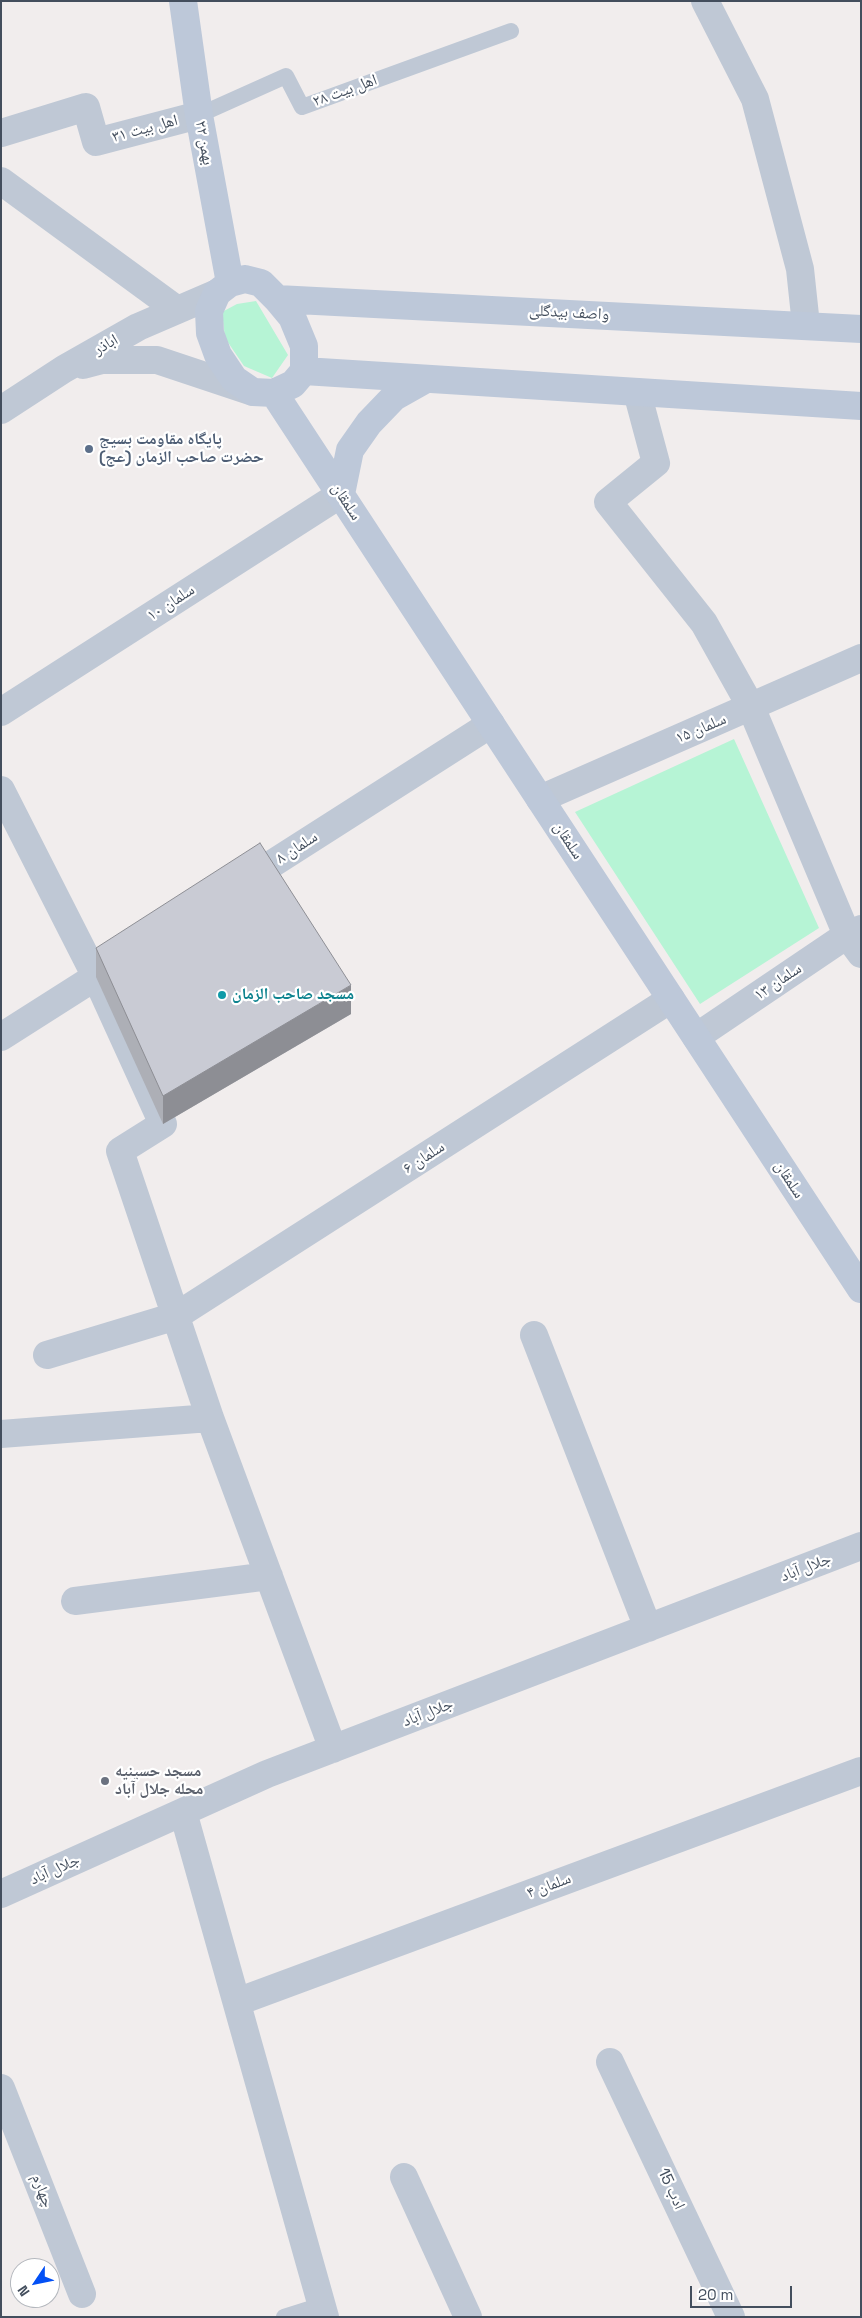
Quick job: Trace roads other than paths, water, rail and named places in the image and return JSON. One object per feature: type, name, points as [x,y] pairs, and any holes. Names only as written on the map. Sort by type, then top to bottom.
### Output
[{"type":"street","name":"۲۲ بهمن","points":[[183,1],[223,288]]},
{"type":"street","points":[[705,1],[755,99],[800,269],[806,325]]},
{"type":"street","name":"اهل بیت ۳۱","points":[[1,133],[86,107],[96,142],[199,115]]},
{"type":"street","points":[[1,181],[176,309]]},
{"type":"street","points":[[64,369],[102,360],[157,360],[264,393],[293,384],[304,371],[304,346],[292,317],[278,299],[261,283],[244,279],[223,288],[209,311],[210,333],[218,355],[234,379],[264,393]]},
{"type":"street","name":"اباذر","points":[[1,410],[64,369],[138,327],[223,288]]},
{"type":"street","name":"واصف بیدگلی","points":[[278,299],[861,329]]},
{"type":"street","points":[[304,371],[861,406]]},
{"type":"street","points":[[341,494],[350,450],[369,423],[394,397],[426,379]]},
{"type":"street","points":[[637,392],[656,463],[608,502],[704,622],[751,707],[856,939]]},
{"type":"street","name":"سلمقان","points":[[264,393],[341,494],[861,1289]]},
{"type":"street","name":"سلمان ۱۰","points":[[1,712],[341,494]]},
{"type":"street","name":"سلمان ۱۵","points":[[540,799],[861,658]]},
{"type":"street","name":"سلمان ۸","points":[[219,898],[491,724]]},
{"type":"street","points":[[1,790],[96,976],[162,1124],[120,1151],[210,1418],[333,1749]]},
{"type":"street","name":"سلمان ۱۳","points":[[696,1037],[856,939]]},
{"type":"street","points":[[1,1037],[129,956]]},
{"type":"street","name":"سلمان ۶","points":[[47,1355],[176,1316],[671,999]]},
{"type":"street","points":[[534,1335],[648,1628]]},
{"type":"street","points":[[1,1434],[210,1418]]},
{"type":"street","name":"جلال آباد","points":[[1,1894],[267,1774],[861,1546]]},
{"type":"street","points":[[75,1601],[269,1576]]},
{"type":"street","name":"سلمان ۴","points":[[237,2002],[861,1771]]},
{"type":"street","points":[[183,1812],[324,2311]]},
{"type":"street","name":"ادب 15","points":[[610,2062],[731,2317]]},
{"type":"street","name":"چهارم","points":[[1,2088],[82,2294]]},
{"type":"street","points":[[404,2177],[468,2317]]},
{"type":"lane","name":"اهل بیت ۲۸","points":[[199,115],[286,76],[302,107],[511,30]]},
{"type":"lane","points":[[284,2317],[324,2311]]},
{"type":"place","name":"پایگاه مقاومت بسیج حضرت صاحب الزمان (عج)","points":[[89,449]]},
{"type":"place","name":"مسجد صاحب الزمان","points":[[222,995]]},
{"type":"place","name":"مسجد حسینیه محله جلال آباد","points":[[105,1781]]}]
